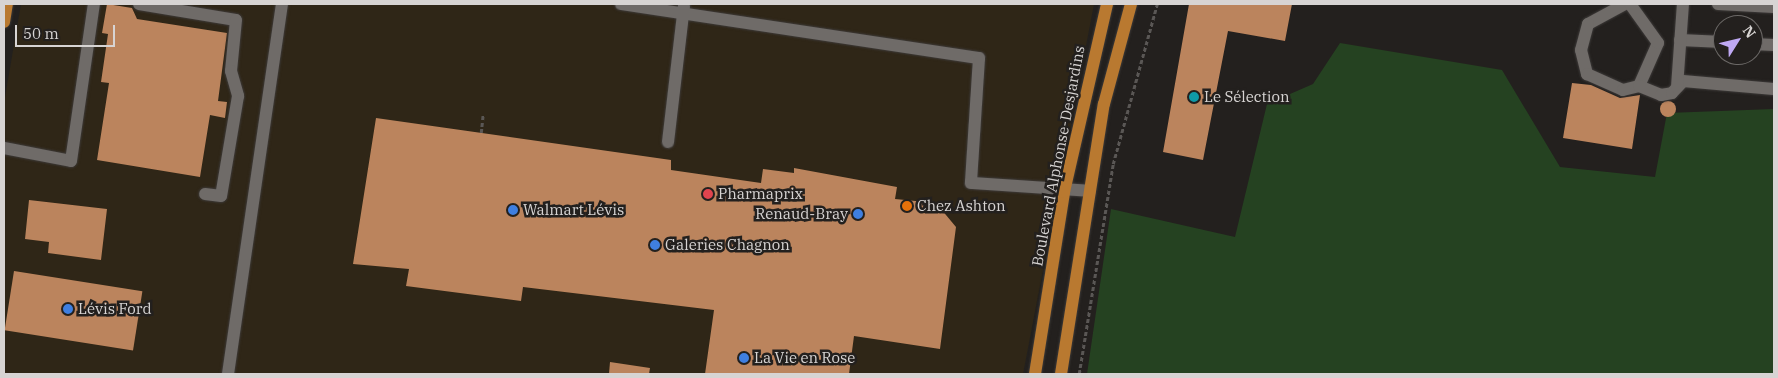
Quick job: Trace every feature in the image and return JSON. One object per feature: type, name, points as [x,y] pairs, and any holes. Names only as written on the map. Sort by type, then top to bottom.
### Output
[{"type":"main road","points":[[4,22],[8,4]]},
{"type":"main road","name":"Boulevard Alphonse-Desjardins","points":[[1035,374],[1064,192],[1107,4]]},
{"type":"main road","points":[[1061,374],[1104,104],[1130,4]]},
{"type":"lane","points":[[4,148],[71,161],[94,4]]},
{"type":"lane","points":[[139,4],[236,20],[230,71],[238,96],[225,169],[220,196],[205,194]]},
{"type":"lane","points":[[228,374],[282,4]]},
{"type":"lane","points":[[621,4],[683,8],[979,58],[971,183],[1064,192],[1090,191]]},
{"type":"lane","points":[[1625,4],[1588,24],[1581,50],[1587,74],[1623,90],[1638,86],[1661,95],[1677,87],[1683,81],[1774,89]]},
{"type":"lane","points":[[1630,4],[1658,43],[1638,86]]},
{"type":"lane","points":[[1677,87],[1683,4]]},
{"type":"lane","points":[[1718,4],[1774,7]]},
{"type":"lane","points":[[668,142],[683,8]]},
{"type":"lane","points":[[1680,40],[1713,42]]},
{"type":"path","points":[[1080,374],[1113,164],[1157,4]]},
{"type":"path","points":[[481,133],[483,114]]},
{"type":"shaded area","points":[[21,4],[1094,4],[1023,374],[4,374],[4,103]]},
{"type":"green space","points":[[1340,43],[1502,70],[1560,167],[1655,177],[1667,113],[1774,109],[1774,374],[1087,374],[1111,209],[1235,237],[1267,104],[1313,84]]},
{"type":"building","points":[[107,4],[132,8],[137,19],[227,33],[218,101],[227,102],[225,118],[210,115],[200,177],[97,160],[109,83],[101,82],[108,34],[102,33]]},
{"type":"building","name":"Le Sélection","points":[[1189,4],[1292,4],[1285,41],[1228,31],[1203,160],[1163,152]]},
{"type":"building","points":[[1572,83],[1591,85],[1620,98],[1640,95],[1632,149],[1563,138]]},
{"type":"building","points":[[1665,101],[1671,101],[1676,106],[1674,115],[1665,117],[1660,112],[1660,106]]},
{"type":"building","name":"Galeries Chagnon","points":[[376,118],[671,160],[671,170],[761,183],[763,169],[794,173],[794,168],[897,187],[895,199],[936,203],[956,227],[940,349],[854,336],[849,374],[705,374],[714,310],[523,287],[521,301],[406,286],[409,269],[353,264]]},
{"type":"building","points":[[29,200],[107,209],[101,260],[48,253],[49,242],[25,239]]},
{"type":"building","points":[[14,271],[142,291],[133,351],[5,330]]},
{"type":"building","points":[[610,362],[650,368],[649,374],[609,374]]},
{"type":"place","name":"Le Sélection","points":[[1194,97]]},
{"type":"place","name":"Pharmaprix","points":[[708,194]]},
{"type":"place","name":"Chez Ashton","points":[[907,206]]},
{"type":"place","name":"Walmart Lévis","points":[[513,210]]},
{"type":"place","name":"Renaud-Bray","points":[[858,214]]},
{"type":"place","name":"Galeries Chagnon","points":[[655,245]]},
{"type":"place","name":"Lévis Ford","points":[[68,309]]},
{"type":"place","name":"La Vie en Rose","points":[[744,358]]}]
